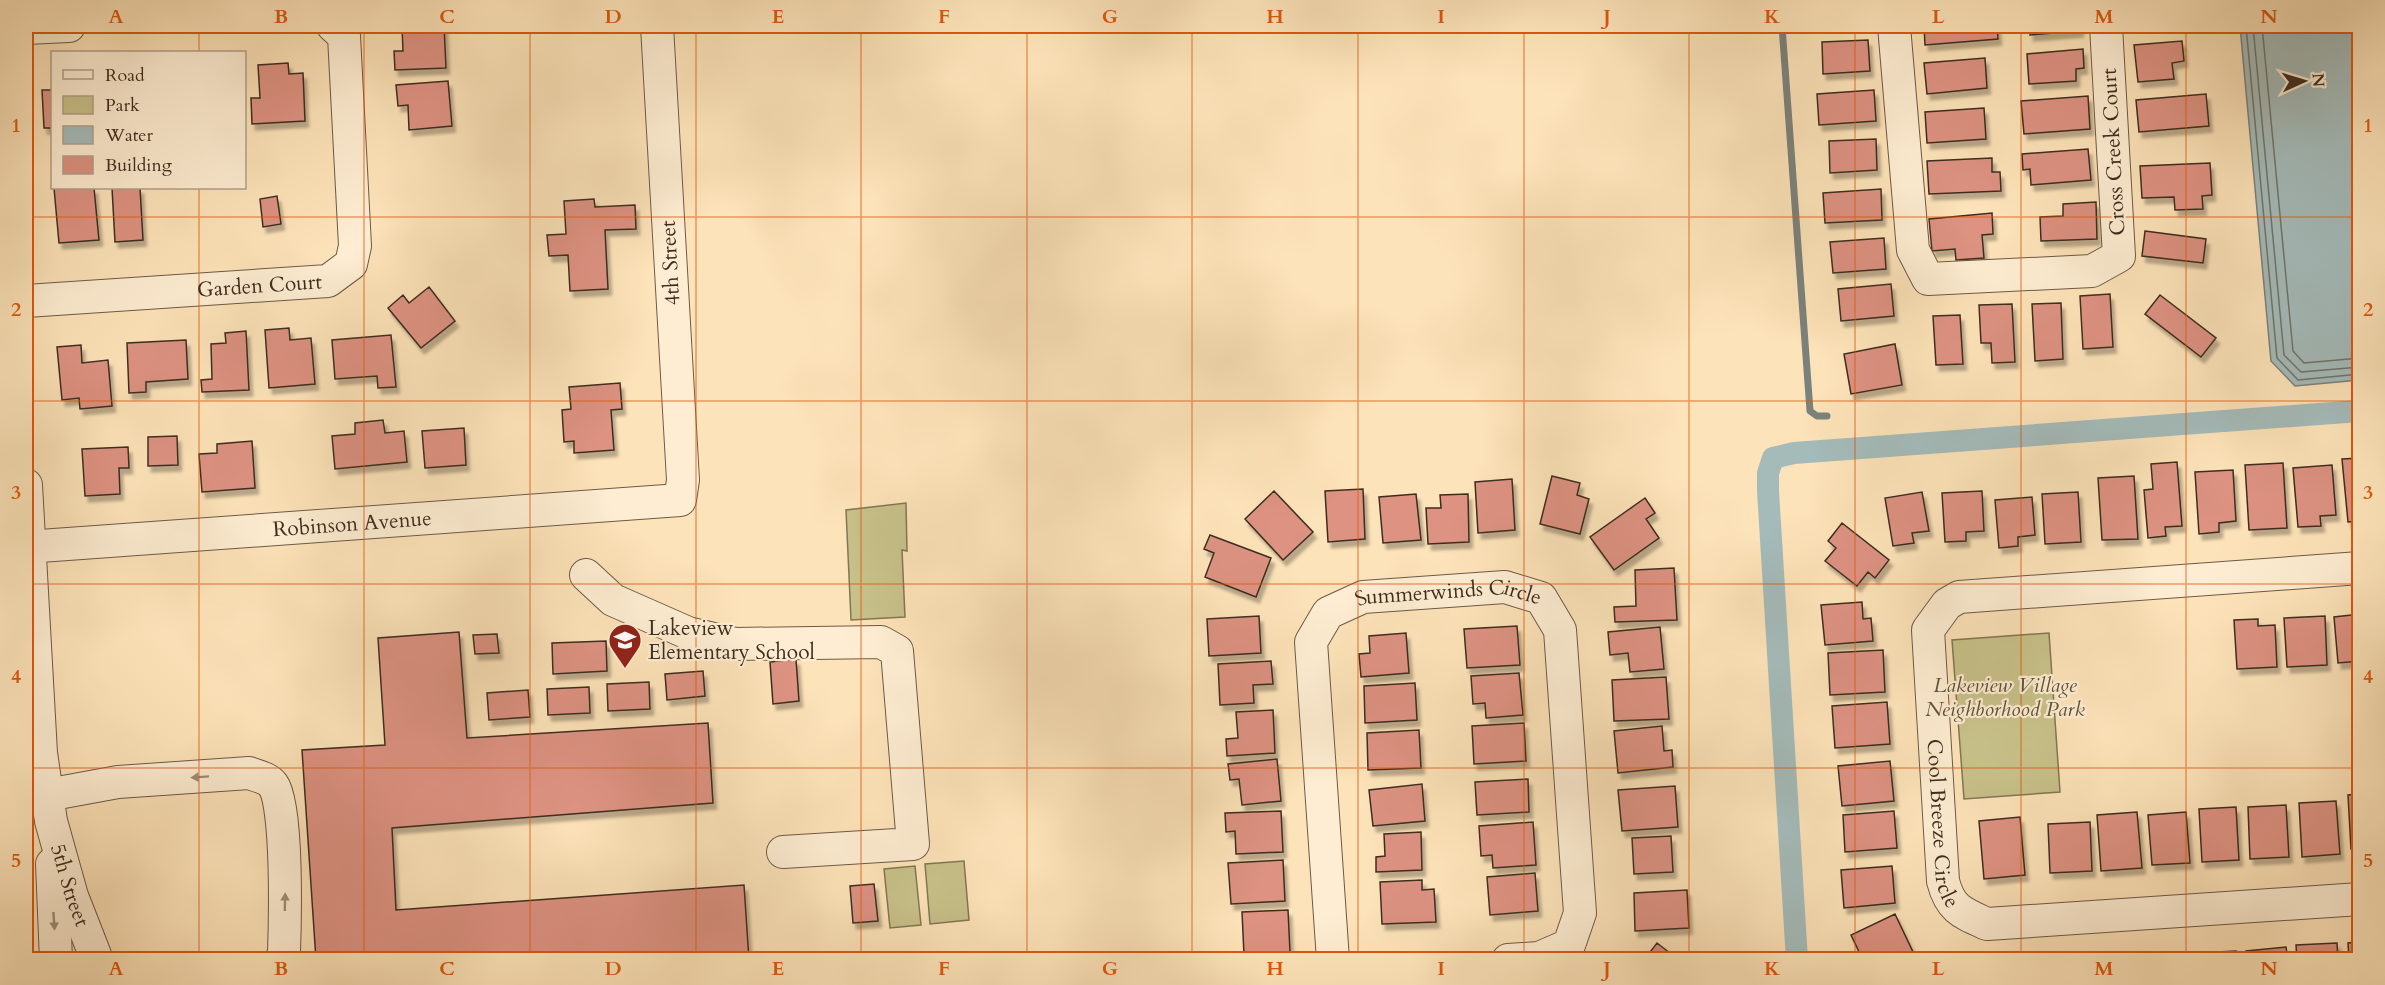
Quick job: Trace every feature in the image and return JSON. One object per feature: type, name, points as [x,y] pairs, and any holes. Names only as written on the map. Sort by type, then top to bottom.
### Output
[{"type":"street","points":[[26,28],[69,26]]},
{"type":"street","name":"Garden Court","points":[[26,301],[328,281],[351,264],[355,246],[344,36],[333,26]]},
{"type":"street","name":"4th Street","points":[[657,26],[683,480],[680,500]]},
{"type":"street","name":"Cross Creek Court","points":[[1894,26],[1913,250],[1928,279],[2092,271],[2119,256],[2106,26]]},
{"type":"street","name":"5th Street","points":[[26,485],[41,753],[49,808],[72,896],[97,960]]},
{"type":"street","name":"Robinson Avenue","points":[[28,546],[680,500]]},
{"type":"street","name":"Cool Breeze Circle","points":[[2360,568],[1959,597],[1947,604],[1928,630],[1943,881],[1948,899],[1966,915],[1988,924],[2360,898]]},
{"type":"street","points":[[586,575],[613,600],[688,633],[736,644],[881,642],[897,651],[913,844],[783,852]]},
{"type":"street","name":"Summerwinds Circle","points":[[1333,960],[1311,642],[1328,613],[1363,597],[1505,587],[1541,598],[1560,630],[1580,913],[1569,945],[1539,958],[1508,960]]},
{"type":"street","points":[[56,960],[49,808],[118,782],[249,773],[264,778],[273,785],[279,798],[285,880],[284,953],[281,960]]},
{"type":"green space","points":[[906,503],[907,551],[902,550],[905,617],[851,620],[846,510]]},
{"type":"green space","name":"Lakeview Village Neighborhood Park","points":[[2049,633],[2060,792],[1964,799],[1952,640]]},
{"type":"green space","points":[[964,861],[969,920],[930,924],[925,864]]},
{"type":"green space","points":[[915,866],[921,925],[890,928],[884,869]]},
{"type":"water","points":[[2240,26],[2359,26],[2359,380],[2295,386],[2271,361]]},
{"type":"building","points":[[444,26],[446,68],[395,70],[394,51],[403,51],[402,27]]},
{"type":"building","points":[[1924,26],[1997,26],[1998,39],[1925,45]]},
{"type":"building","points":[[2030,26],[2080,26],[2080,31],[2030,35]]},
{"type":"building","points":[[1868,40],[1870,71],[1823,74],[1822,42]]},
{"type":"building","points":[[2182,41],[2184,61],[2172,63],[2174,79],[2138,82],[2134,45]]},
{"type":"building","points":[[2083,49],[2084,68],[2076,69],[2076,81],[2029,84],[2027,54]]},
{"type":"building","points":[[1985,58],[1987,88],[1927,94],[1924,63]]},
{"type":"building","points":[[288,63],[289,74],[303,73],[305,121],[252,124],[251,98],[260,98],[258,65]]},
{"type":"building","points":[[448,81],[452,126],[409,130],[408,105],[398,106],[396,85]]},
{"type":"building","points":[[42,90],[51,90],[51,128],[44,128]]},
{"type":"building","points":[[1874,90],[1876,121],[1819,125],[1817,94]]},
{"type":"building","points":[[2206,94],[2209,126],[2139,132],[2136,100]]},
{"type":"building","points":[[2088,96],[2090,129],[2024,134],[2021,101]]},
{"type":"building","points":[[1984,108],[1986,139],[1927,143],[1925,112]]},
{"type":"building","points":[[1876,139],[1877,170],[1830,173],[1829,141]]},
{"type":"building","points":[[2088,149],[2091,180],[2031,185],[2030,169],[2023,170],[2022,154]]},
{"type":"building","points":[[1992,158],[1992,172],[2000,172],[2001,191],[1929,194],[1927,161]]},
{"type":"building","points":[[2210,163],[2212,195],[2202,196],[2203,209],[2175,210],[2174,197],[2142,198],[2140,166]]},
{"type":"building","points":[[54,189],[94,189],[99,240],[59,243]]},
{"type":"building","points":[[112,189],[140,189],[143,240],[115,242]]},
{"type":"building","points":[[1881,189],[1882,220],[1825,223],[1823,193]]},
{"type":"building","points":[[277,196],[281,224],[263,227],[260,199]]},
{"type":"building","points":[[594,199],[595,207],[635,205],[636,229],[605,230],[608,289],[570,291],[568,255],[549,256],[547,235],[566,234],[564,201]]},
{"type":"building","points":[[2096,202],[2097,239],[2041,241],[2040,217],[2063,216],[2063,204]]},
{"type":"building","points":[[1992,213],[1993,234],[1982,235],[1984,258],[1956,260],[1955,249],[1932,251],[1929,219]]},
{"type":"building","points":[[2145,231],[2206,239],[2203,263],[2142,256]]},
{"type":"building","points":[[1884,238],[1886,269],[1833,273],[1830,242]]},
{"type":"building","points":[[1891,284],[1894,316],[1841,321],[1838,289]]},
{"type":"building","points":[[429,287],[455,321],[421,348],[388,308],[403,295],[409,303]]},
{"type":"building","points":[[2110,294],[2113,347],[2083,349],[2080,296]]},
{"type":"building","points":[[2160,295],[2216,338],[2201,357],[2145,314]]},
{"type":"building","points":[[2061,303],[2063,359],[2035,361],[2032,304]]},
{"type":"building","points":[[2012,304],[2015,362],[1992,363],[1991,343],[1981,343],[1979,305]]},
{"type":"building","points":[[1960,315],[1963,364],[1936,365],[1933,316]]},
{"type":"building","points":[[289,328],[290,340],[311,338],[315,384],[269,388],[265,330]]},
{"type":"building","points":[[246,331],[249,390],[202,392],[201,380],[212,379],[211,344],[226,343],[225,333]]},
{"type":"building","points":[[391,335],[396,387],[378,388],[377,376],[335,379],[332,340]]},
{"type":"building","points":[[186,340],[188,379],[146,382],[146,392],[129,393],[127,343]]},
{"type":"building","points":[[1895,344],[1902,385],[1851,394],[1844,354]]},
{"type":"building","points":[[81,345],[82,363],[108,360],[112,406],[80,409],[79,398],[62,400],[57,347]]},
{"type":"building","points":[[620,383],[622,409],[611,410],[614,450],[574,453],[574,441],[564,442],[562,410],[571,409],[569,387]]},
{"type":"building","points":[[383,420],[385,433],[404,431],[407,462],[335,469],[332,436],[355,434],[355,423]]},
{"type":"building","points":[[464,428],[466,465],[425,468],[422,431]]},
{"type":"building","points":[[177,436],[178,465],[148,466],[148,437]]},
{"type":"building","points":[[252,441],[255,488],[202,492],[199,454],[217,453],[217,444]]},
{"type":"building","points":[[128,447],[129,468],[119,468],[120,494],[85,496],[82,449]]},
{"type":"building","points":[[2360,458],[2360,521],[2348,522],[2342,459]]},
{"type":"building","points":[[2177,462],[2182,526],[2165,527],[2166,536],[2148,538],[2144,490],[2153,489],[2151,464]]},
{"type":"building","points":[[2283,463],[2287,528],[2249,530],[2245,465]]},
{"type":"building","points":[[2332,465],[2336,515],[2320,516],[2321,526],[2298,527],[2293,468]]},
{"type":"building","points":[[2233,470],[2236,521],[2219,523],[2219,532],[2199,534],[2195,472]]},
{"type":"building","points":[[1552,476],[1580,483],[1577,495],[1589,499],[1580,534],[1540,524]]},
{"type":"building","points":[[2134,476],[2138,539],[2102,540],[2098,478]]},
{"type":"building","points":[[1512,479],[1515,530],[1478,533],[1475,482]]},
{"type":"building","points":[[1363,489],[1365,539],[1328,542],[1325,491]]},
{"type":"building","points":[[1274,491],[1313,532],[1283,560],[1245,519]]},
{"type":"building","points":[[1982,491],[1984,531],[1966,532],[1966,541],[1945,542],[1942,493]]},
{"type":"building","points":[[1922,492],[1929,531],[1912,533],[1914,543],[1893,546],[1885,498]]},
{"type":"building","points":[[2078,492],[2081,542],[2045,544],[2042,494]]},
{"type":"building","points":[[1416,494],[1421,540],[1383,543],[1379,497]]},
{"type":"building","points":[[1468,494],[1469,542],[1428,544],[1426,508],[1441,508],[1440,495]]},
{"type":"building","points":[[2032,497],[2035,535],[2018,537],[2018,546],[1999,548],[1995,500]]},
{"type":"building","points":[[1645,498],[1655,513],[1646,519],[1659,538],[1614,570],[1590,537]]},
{"type":"building","points":[[1842,523],[1889,560],[1875,578],[1868,572],[1857,586],[1825,561],[1836,548],[1828,541]]},
{"type":"building","points":[[1210,535],[1271,558],[1256,597],[1205,577],[1214,553],[1204,549]]},
{"type":"building","points":[[1674,568],[1677,620],[1615,622],[1614,607],[1636,606],[1635,570]]},
{"type":"building","points":[[1862,602],[1863,619],[1871,618],[1873,641],[1825,645],[1821,605]]},
{"type":"building","points":[[2360,614],[2360,661],[2338,663],[2334,617]]},
{"type":"building","points":[[1259,616],[1261,653],[1209,656],[1207,619]]},
{"type":"building","points":[[2325,616],[2327,665],[2287,667],[2284,618]]},
{"type":"building","points":[[2258,619],[2258,626],[2275,625],[2277,667],[2237,669],[2234,620]]},
{"type":"building","points":[[1517,626],[1520,665],[1467,668],[1464,629]]},
{"type":"building","points":[[1660,627],[1664,669],[1630,672],[1628,653],[1610,655],[1608,632]]},
{"type":"building","points":[[459,632],[467,738],[708,723],[713,803],[392,828],[396,910],[744,885],[749,960],[316,960],[302,750],[385,745],[378,638]]},
{"type":"building","points":[[1406,633],[1409,673],[1361,677],[1359,654],[1370,653],[1369,636]]},
{"type":"building","points":[[497,634],[499,653],[475,654],[473,635]]},
{"type":"building","points":[[606,641],[607,671],[553,674],[552,643]]},
{"type":"building","points":[[1883,650],[1885,692],[1830,695],[1828,653]]},
{"type":"building","points":[[796,659],[799,701],[773,704],[770,662]]},
{"type":"building","points":[[1271,661],[1273,684],[1253,685],[1254,703],[1220,705],[1218,664]]},
{"type":"building","points":[[703,671],[705,696],[667,700],[665,674]]},
{"type":"building","points":[[1519,673],[1523,715],[1486,718],[1485,703],[1473,704],[1471,676]]},
{"type":"building","points":[[1666,677],[1669,719],[1614,721],[1612,680]]},
{"type":"building","points":[[649,682],[650,709],[608,711],[607,684]]},
{"type":"building","points":[[1415,683],[1417,720],[1365,723],[1364,686]]},
{"type":"building","points":[[589,687],[590,713],[548,715],[547,689]]},
{"type":"building","points":[[528,690],[530,717],[489,720],[487,693]]},
{"type":"building","points":[[1887,702],[1890,744],[1835,748],[1832,706]]},
{"type":"building","points":[[1273,710],[1275,753],[1227,756],[1226,739],[1238,738],[1236,712]]},
{"type":"building","points":[[1524,723],[1526,761],[1474,764],[1472,726]]},
{"type":"building","points":[[1662,726],[1664,751],[1672,750],[1673,767],[1618,773],[1614,731]]},
{"type":"building","points":[[1419,730],[1421,768],[1368,770],[1367,733]]},
{"type":"building","points":[[1277,759],[1281,801],[1242,805],[1239,779],[1230,780],[1228,764]]},
{"type":"building","points":[[1890,761],[1894,801],[1842,806],[1838,766]]},
{"type":"building","points":[[1528,779],[1529,812],[1477,815],[1475,782]]},
{"type":"building","points":[[1422,784],[1425,821],[1373,826],[1369,790]]},
{"type":"building","points":[[1675,786],[1678,827],[1622,831],[1618,790]]},
{"type":"building","points":[[2360,794],[2360,849],[2351,849],[2348,795]]},
{"type":"building","points":[[2336,801],[2340,854],[2302,857],[2299,803]]},
{"type":"building","points":[[2286,805],[2289,857],[2250,859],[2248,807]]},
{"type":"building","points":[[2236,807],[2239,860],[2202,862],[2199,809]]},
{"type":"building","points":[[1281,811],[1283,852],[1236,854],[1235,831],[1226,832],[1225,813]]},
{"type":"building","points":[[1894,811],[1897,848],[1845,852],[1843,815]]},
{"type":"building","points":[[2137,812],[2142,868],[2101,871],[2097,815]]},
{"type":"building","points":[[2186,812],[2190,863],[2152,865],[2148,815]]},
{"type":"building","points":[[2020,817],[2025,875],[1984,879],[1979,821]]},
{"type":"building","points":[[1533,822],[1536,865],[1493,868],[1492,855],[1481,856],[1479,826]]},
{"type":"building","points":[[2090,822],[2092,871],[2050,873],[2048,824]]},
{"type":"building","points":[[1421,832],[1422,870],[1376,872],[1376,857],[1385,856],[1384,834]]},
{"type":"building","points":[[1671,836],[1673,872],[1634,874],[1632,838]]},
{"type":"building","points":[[1283,860],[1285,901],[1231,904],[1228,863]]},
{"type":"building","points":[[1892,866],[1895,903],[1844,908],[1841,870]]},
{"type":"building","points":[[1535,873],[1538,911],[1490,915],[1487,877]]},
{"type":"building","points":[[1422,880],[1422,890],[1434,889],[1436,922],[1382,924],[1380,882]]},
{"type":"building","points":[[874,884],[878,921],[853,923],[850,886]]},
{"type":"building","points":[[1687,890],[1689,928],[1635,931],[1634,893]]},
{"type":"building","points":[[1288,910],[1290,952],[1244,955],[1242,912]]},
{"type":"building","points":[[1895,914],[1913,952],[1897,960],[1863,960],[1851,935]]},
{"type":"building","points":[[2360,942],[2360,960],[2349,960],[2348,943]]},
{"type":"building","points":[[1657,943],[1679,960],[1644,960]]},
{"type":"building","points":[[2337,943],[2338,960],[2297,960],[2296,945]]},
{"type":"building","points":[[2286,947],[2288,960],[2247,960],[2246,951]]},
{"type":"building","points":[[2236,951],[2236,960],[2199,960],[2198,953]]},
{"type":"building","points":[[2189,953],[2189,960],[2148,960],[2147,956]]},
{"type":"waterway","points":[[1782,26],[1810,411],[1817,416],[1827,416]]},
{"type":"waterway","points":[[1797,960],[1768,491],[1768,473],[1773,458],[1794,453],[2360,411]]},
{"type":"place","name":"Lakeview Elementary School","points":[[625,669]]}]
